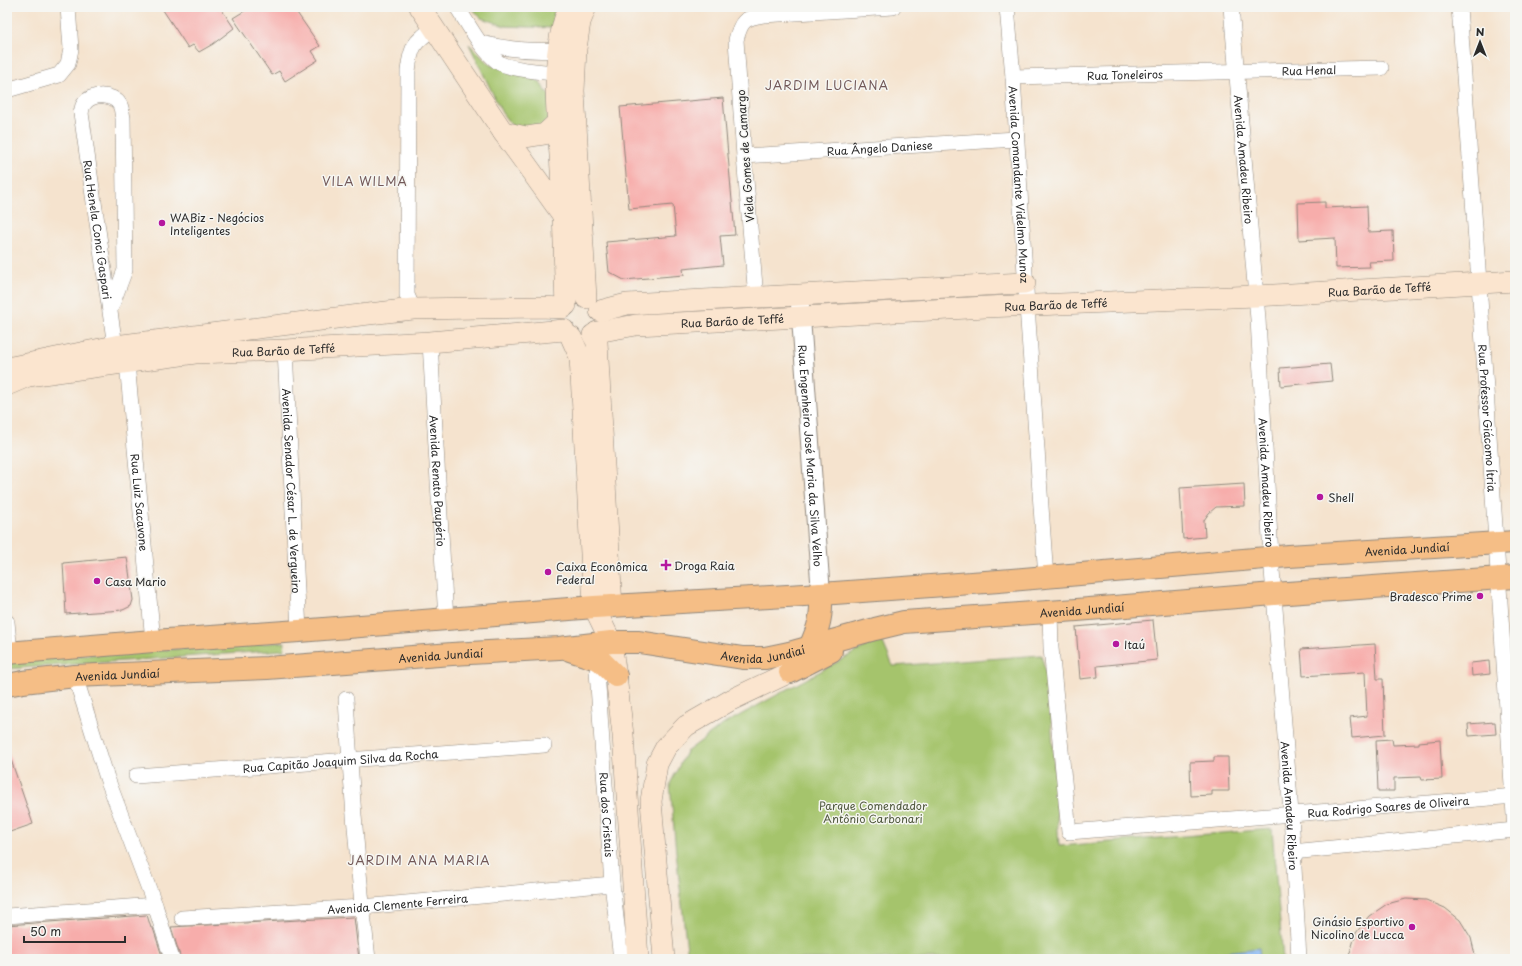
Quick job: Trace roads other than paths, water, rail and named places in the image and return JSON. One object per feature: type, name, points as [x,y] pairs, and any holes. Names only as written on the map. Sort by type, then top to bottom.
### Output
[{"type":"main road","points":[[420,7],[435,27],[503,132],[562,214]]},
{"type":"main road","points":[[568,7],[564,17],[557,50],[556,72],[562,171],[564,306],[560,319],[580,357],[603,607],[611,642],[607,673]]},
{"type":"main road","points":[[567,333],[582,340],[595,334],[602,322],[593,304],[574,91],[576,49],[580,22],[586,7]]},
{"type":"main road","points":[[503,132],[526,137],[545,134],[558,122]]},
{"type":"main road","name":"Rua Barão de Teffé","points":[[595,334],[636,325],[802,318],[986,307],[1256,296],[1515,281]]},
{"type":"main road","name":"Rua Barão de Teffé","points":[[593,304],[627,304],[756,298],[1025,283]]},
{"type":"main road","points":[[986,307],[994,300],[1003,284]]},
{"type":"main road","points":[[564,306],[575,299],[593,304]]},
{"type":"main road","name":"Rua Barão de Teffé","points":[[7,385],[28,376],[121,358],[191,336],[413,309],[564,306]]},
{"type":"main road","points":[[413,309],[427,330],[430,342]]},
{"type":"main road","points":[[274,326],[283,340],[285,350]]},
{"type":"main road","name":"Rua Barão de Teffé","points":[[16,366],[195,353],[285,350],[567,333]]},
{"type":"main road","points":[[595,334],[598,342],[603,607]]},
{"type":"main road","name":"Avenida Jundiaí","points":[[8,653],[603,607],[821,594],[1046,578],[1271,558],[1506,543]]},
{"type":"main road","name":"Avenida Jundiaí","points":[[7,685],[75,676],[267,668],[444,654],[559,648],[611,642],[639,642],[743,658],[765,658],[789,654],[904,622],[1507,578]]},
{"type":"main road","points":[[790,672],[806,656],[818,630],[821,611],[821,594]]},
{"type":"main road","points":[[664,959],[651,801],[657,764],[666,747],[686,726],[731,700],[875,629]]},
{"type":"main road","points":[[267,668],[288,658],[297,646],[299,631]]},
{"type":"main road","points":[[559,648],[600,660],[607,673],[623,735],[638,959]]},
{"type":"street","points":[[7,90],[59,75],[68,64],[70,49],[68,7]]},
{"type":"street","points":[[457,7],[481,43],[499,63],[530,71],[556,72]]},
{"type":"street","name":"Viela Gomes de Camargo","points":[[756,298],[736,40],[740,27],[749,18],[763,15],[893,7]]},
{"type":"street","name":"Avenida Comandante Videlmo Munoz","points":[[1006,7],[1013,77],[1025,283],[1046,578]]},
{"type":"street","name":"Avenida Amadeu Ribeiro","points":[[1232,7],[1256,296],[1271,558],[1291,813],[1299,959]]},
{"type":"street","name":"Rua Professor Giácomo Ítria","points":[[1459,7],[1479,283],[1506,543],[1515,830]]},
{"type":"street","points":[[413,309],[408,294],[408,71],[410,53],[416,41],[435,27]]},
{"type":"street","points":[[481,43],[511,50],[537,52],[557,50]]},
{"type":"street","name":"Rua Henal","points":[[1237,72],[1381,68]]},
{"type":"street","name":"Rua Toneleiros","points":[[1013,77],[1237,72]]},
{"type":"street","name":"Rua Henela Conci Gaspari","points":[[110,310],[125,270],[123,118],[120,105],[111,98],[101,96],[91,98],[83,104],[81,113],[110,310],[121,358]]},
{"type":"street","name":"Rua Ângelo Daniese","points":[[744,156],[1016,139]]},
{"type":"street","name":"Rua Engenheiro José Maria da Silva Velho","points":[[799,295],[802,318],[821,594]]},
{"type":"street","name":"Avenida Renato Paupério","points":[[430,342],[446,620]]},
{"type":"street","name":"Avenida Senador César L. de Vergueiro","points":[[285,350],[299,631]]},
{"type":"street","name":"Rua Luiz Sacavone","points":[[121,358],[153,641]]},
{"type":"street","name":"Rua Rodrigo Soares de Oliveira","points":[[1050,612],[1050,648],[1069,832],[1514,796]]},
{"type":"street","points":[[7,622],[8,653]]},
{"type":"street","name":"Rua dos Cristais","points":[[607,673],[603,737],[612,884],[621,959]]},
{"type":"street","points":[[75,676],[107,778],[154,905],[172,959]]},
{"type":"street","points":[[346,699],[349,761],[368,959]]},
{"type":"street","points":[[603,737],[623,735]]},
{"type":"street","name":"Rua Capitão Joaquim Silva da Rocha","points":[[136,776],[544,745]]},
{"type":"street","points":[[1292,852],[1515,830]]},
{"type":"street","name":"Avenida Clemente Ferreira","points":[[182,918],[362,907],[612,884]]},
{"type":"street","points":[[7,916],[154,905]]},
{"type":"water","points":[[1259,948],[1260,959],[1211,959],[1210,954]]},
{"type":"place","name":"WABiz - Negócios Inteligentes","points":[[162,223]]},
{"type":"place","name":"Shell","points":[[1320,497]]},
{"type":"place","name":"Droga Raia","points":[[666,565]]},
{"type":"place","name":"Caixa Econômica Federal","points":[[548,572]]},
{"type":"place","name":"Casa Mario","points":[[97,581]]},
{"type":"place","name":"Bradesco Prime","points":[[1480,596]]},
{"type":"place","name":"Itaú","points":[[1116,644]]},
{"type":"place","name":"Ginásio Esportivo Nicolino de Lucca","points":[[1412,927]]},
{"type":"district","name":"JARDIM LUCIANA","points":[[827,85]]},
{"type":"district","name":"VILA WILMA","points":[[365,181]]},
{"type":"district","name":"JARDIM ANA MARIA","points":[[419,860]]},
{"type":"park label","name":"Parque Comendador Antônio Carbonari","points":[[873,811]]}]
